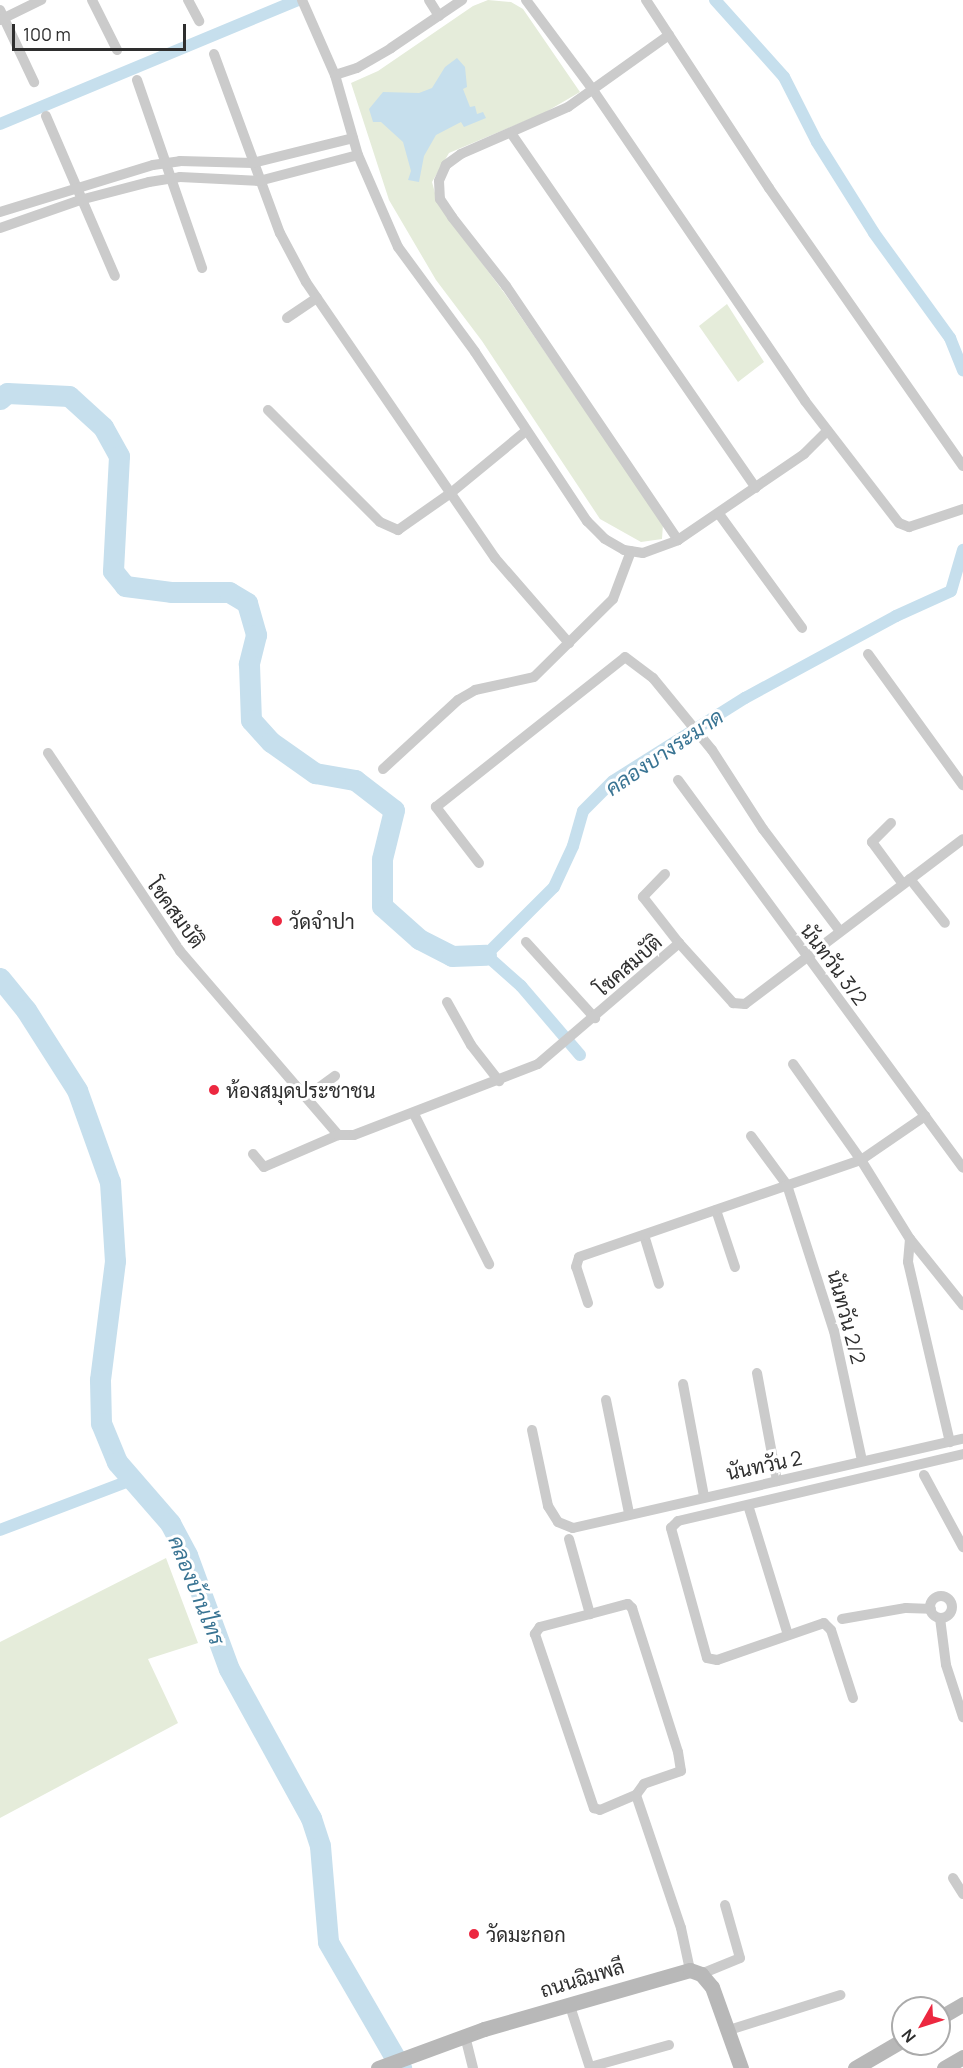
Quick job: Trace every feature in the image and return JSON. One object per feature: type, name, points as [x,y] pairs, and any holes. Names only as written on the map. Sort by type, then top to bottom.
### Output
[{"type":"street","points":[[34,82],[1,16],[41,0]]},
{"type":"street","points":[[92,0],[117,50]]},
{"type":"street","points":[[188,0],[199,21]]},
{"type":"street","points":[[302,0],[336,75],[358,155],[398,247],[476,352],[587,521],[605,539],[631,551],[643,553],[678,540],[804,454],[827,431]]},
{"type":"street","points":[[429,0],[439,16]]},
{"type":"street","points":[[336,75],[357,69],[462,0]]},
{"type":"street","points":[[526,0],[593,90],[827,431],[843,445],[899,524],[909,527],[963,509]]},
{"type":"street","points":[[646,0],[769,188],[963,466]]},
{"type":"street","points":[[669,34],[593,90],[511,133],[461,154],[447,165],[439,181],[440,199],[506,286],[678,540]]},
{"type":"street","points":[[214,54],[259,181],[292,260],[495,558],[569,643]]},
{"type":"street","points":[[137,80],[163,163],[202,268]]},
{"type":"street","points":[[46,116],[74,187],[115,276]]},
{"type":"street","points":[[511,133],[756,488]]},
{"type":"street","points":[[0,212],[74,187],[163,163],[253,163],[353,138]]},
{"type":"street","points":[[0,228],[80,200],[170,178],[259,181],[358,155]]},
{"type":"street","points":[[287,318],[317,298]]},
{"type":"street","points":[[268,410],[389,528],[406,527],[526,431]]},
{"type":"street","points":[[719,514],[802,628]]},
{"type":"street","points":[[383,769],[458,700],[475,690],[534,676],[613,599],[631,551]]},
{"type":"street","points":[[868,654],[963,785]]},
{"type":"street","points":[[479,863],[436,807],[593,686],[625,657],[635,661],[712,749],[764,829],[840,931]]},
{"type":"street","name":"โชคสมบัติ","points":[[48,753],[180,951],[339,1135]]},
{"type":"street","name":"นันทวัน 3/2","points":[[678,780],[963,1168]]},
{"type":"street","points":[[891,823],[872,842],[945,923]]},
{"type":"street","name":"โชคสมบัติ","points":[[252,1154],[264,1167],[339,1135],[354,1136],[538,1064],[595,1018],[679,943],[736,1005],[751,999],[963,839]]},
{"type":"street","points":[[665,874],[643,897],[679,943]]},
{"type":"street","points":[[526,942],[595,1018]]},
{"type":"street","points":[[447,1002],[471,1045],[499,1081]]},
{"type":"street","points":[[793,1065],[861,1160],[910,1239],[963,1305]]},
{"type":"street","points":[[306,1097],[335,1076]]},
{"type":"street","points":[[414,1114],[489,1264]]},
{"type":"street","points":[[588,1302],[576,1260],[861,1160],[925,1116]]},
{"type":"street","name":"นันทวัน 2/2","points":[[751,1136],[787,1185],[834,1331],[862,1461]]},
{"type":"street","points":[[716,1210],[735,1267]]},
{"type":"street","points":[[644,1235],[659,1284]]},
{"type":"street","points":[[910,1239],[908,1262],[950,1442]]},
{"type":"street","points":[[758,1374],[777,1480]]},
{"type":"street","points":[[683,1384],[704,1496]]},
{"type":"street","points":[[606,1400],[629,1514]]},
{"type":"street","points":[[532,1430],[548,1506],[558,1522],[571,1534],[590,1614]]},
{"type":"street","name":"นันทวัน 2","points":[[571,1534],[629,1514],[963,1439]]},
{"type":"street","points":[[853,1698],[828,1626],[817,1625],[717,1660],[707,1658],[671,1528],[678,1521],[963,1454]]},
{"type":"street","points":[[924,1475],[963,1547]]},
{"type":"street","points":[[748,1505],[788,1635]]},
{"type":"street","points":[[931,1609],[933,1600],[942,1597],[950,1601],[958,1610],[940,1618]]},
{"type":"street","points":[[628,1604],[632,1608],[678,1752],[681,1771],[644,1784],[636,1796],[600,1810],[594,1808],[535,1634],[540,1627],[628,1604]]},
{"type":"street","points":[[842,1619],[906,1608],[931,1609],[940,1618],[946,1665],[963,1717]]},
{"type":"street","points":[[636,1796],[695,1972],[712,1987],[741,2068]]},
{"type":"street","points":[[953,1878],[963,1894]]},
{"type":"street","points":[[695,1972],[741,1958],[725,1905]]},
{"type":"street","name":"ถนนฉิมพลี","points":[[378,2068],[465,2036],[569,2003],[695,1972]]},
{"type":"street","points":[[726,2031],[840,1995]]},
{"type":"street","points":[[569,2003],[590,2067],[669,2045]]},
{"type":"street","points":[[465,2036],[473,2068]]},
{"type":"street","points":[[855,2068],[891,2047]]},
{"type":"street","points":[[944,2068],[963,2057]]},
{"type":"green space","points":[[488,0],[511,2],[523,9],[580,92],[544,113],[449,153],[432,182],[438,204],[505,294],[663,524],[662,539],[641,542],[600,519],[482,341],[436,280],[389,200],[351,83],[378,71],[473,6]]},
{"type":"green space","points":[[727,304],[764,362],[738,382],[699,326]]},
{"type":"green space","points":[[166,1558],[198,1643],[148,1659],[178,1723],[0,1818],[0,1642]]},
{"type":"water","points":[[457,58],[465,67],[467,87],[463,89],[470,107],[475,106],[477,114],[483,112],[486,118],[464,127],[461,122],[436,135],[424,156],[419,182],[408,180],[411,171],[403,142],[381,122],[373,122],[369,109],[383,92],[419,93],[432,88],[445,67]]},
{"type":"waterway","points":[[0,124],[298,0]]},
{"type":"waterway","points":[[715,0],[784,77],[817,142],[874,233],[950,338],[963,371]]},
{"type":"waterway","name":"คลองบางระมาด","points":[[0,399],[7,393],[69,396],[103,427],[119,456],[113,571],[125,586],[171,592],[229,592],[247,603],[256,635],[249,664],[251,720],[271,742],[315,773],[355,780],[394,810],[382,859],[382,906],[419,939],[452,956],[486,955]]},
{"type":"waterway","name":"คลองบางระมาด","points":[[580,1055],[521,986],[486,955],[554,887],[573,846],[583,811],[613,781],[745,698],[896,616],[951,591],[963,550]]},
{"type":"waterway","name":"คลองบ้านไทร","points":[[0,978],[26,1010],[77,1090],[110,1182],[115,1261],[100,1380],[101,1423],[117,1462],[170,1523],[187,1555],[229,1669],[311,1818],[320,1846],[328,1942],[401,2068]]},
{"type":"waterway","points":[[0,1530],[134,1479]]},
{"type":"place","name":"วัดจำปา","points":[[277,921]]},
{"type":"place","name":"ห้องสมุดประชาชน","points":[[214,1090]]},
{"type":"place","name":"วัดมะกอก","points":[[474,1934]]}]
